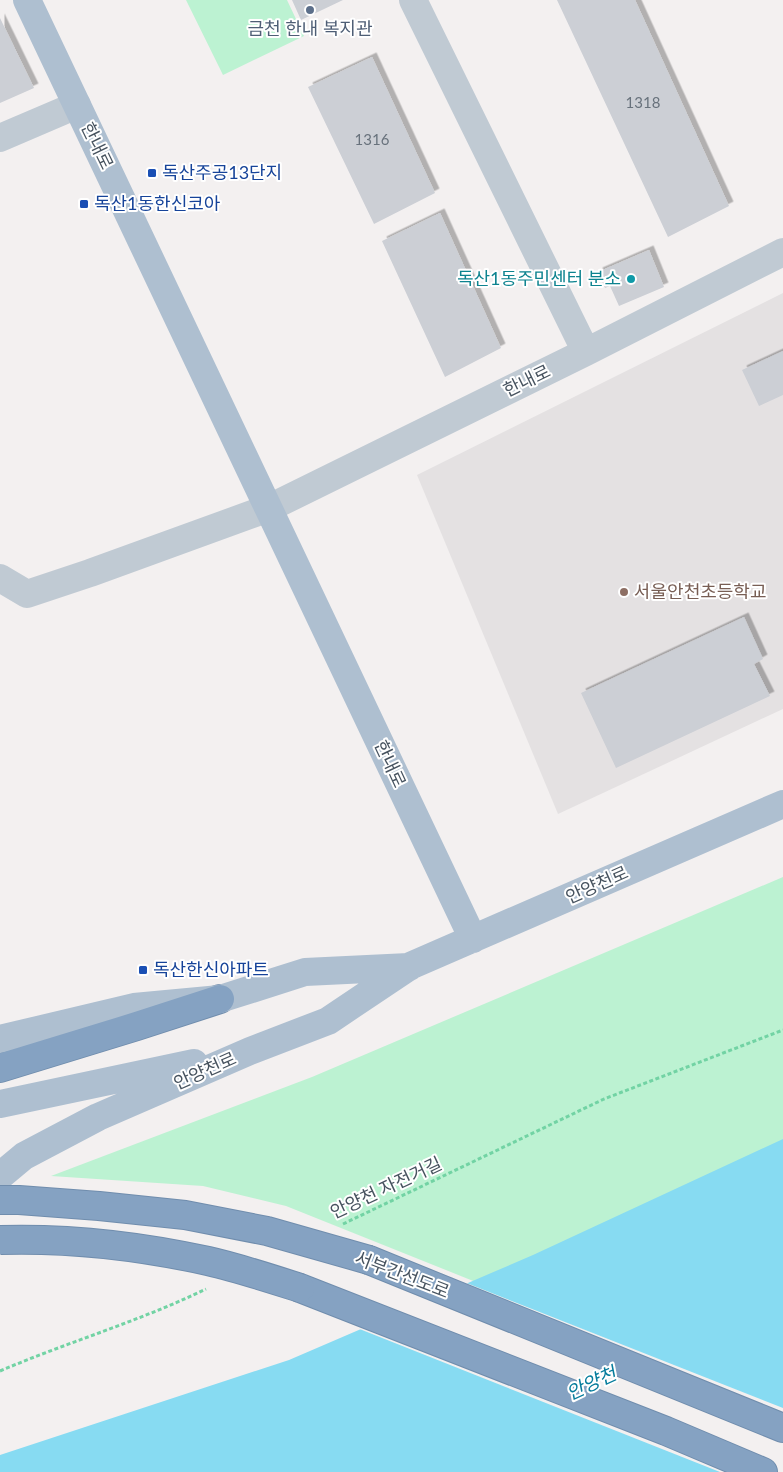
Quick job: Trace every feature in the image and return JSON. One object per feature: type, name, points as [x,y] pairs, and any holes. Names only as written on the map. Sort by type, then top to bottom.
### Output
[{"type":"highway","points":[[0,1068],[220,999]]},
{"type":"highway","name":"서부간선도로","points":[[0,1200],[99,1206],[185,1215],[267,1231],[369,1260],[783,1428]]},
{"type":"highway","points":[[0,1240],[129,1246],[209,1261],[255,1274],[300,1288],[764,1472]]},
{"type":"main road","name":"한내로","points":[[27,0],[473,939]]},
{"type":"main road","name":"안양천로","points":[[0,1176],[24,1156],[98,1117],[250,1051],[328,1021],[410,966],[783,804]]},
{"type":"main road","name":"안양천로","points":[[0,1039],[134,1007],[220,999],[305,972],[410,966]]},
{"type":"main road","points":[[0,1104],[250,1051]]},
{"type":"street","points":[[413,0],[586,352]]},
{"type":"street","points":[[0,138],[77,105]]},
{"type":"street","name":"한내로","points":[[269,508],[586,352],[783,252]]},
{"type":"street","points":[[0,578],[27,594],[269,508]]},
{"type":"path","name":"안양천 자전거길","points":[[339,1226],[604,1099],[783,1030]]},
{"type":"path","points":[[0,1370],[43,1352],[180,1302],[206,1289]]},
{"type":"shaded area","name":"서울안천초등학교","points":[[783,293],[783,709],[558,814],[417,475]]},
{"type":"green space","points":[[186,0],[287,0],[304,36],[223,75]]},
{"type":"green space","points":[[783,877],[783,1405],[286,1206],[203,1186],[51,1176],[312,1077]]},
{"type":"water","name":"안양천","points":[[783,1139],[783,1461],[761,1472],[0,1472],[0,1455],[289,1360],[533,1255]]},
{"type":"pier","points":[[464,1282],[783,1408],[783,1464],[766,1472],[720,1472],[357,1328]]},
{"type":"building","name":"금천 한내 복지관","points":[[292,0],[343,0],[301,20]]},
{"type":"building","points":[[557,0],[635,0],[729,206],[668,237]]},
{"type":"building","points":[[0,18],[34,88],[0,103]]},
{"type":"building","points":[[372,57],[435,193],[374,224],[308,87]]},
{"type":"building","points":[[440,213],[501,348],[445,377],[382,241]]},
{"type":"building","name":"독산1동주민센터 분소","points":[[649,250],[664,287],[619,306],[610,286],[605,288],[598,272]]},
{"type":"building","points":[[783,351],[783,395],[759,406],[742,370]]},
{"type":"building","points":[[744,617],[763,659],[754,664],[770,696],[616,768],[581,693]]},
{"type":"place","name":"금천 한내 복지관","points":[[310,10]]},
{"type":"place","name":"독산주공13단지","points":[[152,173]]},
{"type":"place","name":"독산1동한신코아","points":[[84,204]]},
{"type":"place","name":"독산1동주민센터 분소","points":[[631,279]]},
{"type":"place","name":"서울안천초등학교","points":[[624,592]]},
{"type":"place","name":"독산한신아파트","points":[[143,970]]}]
